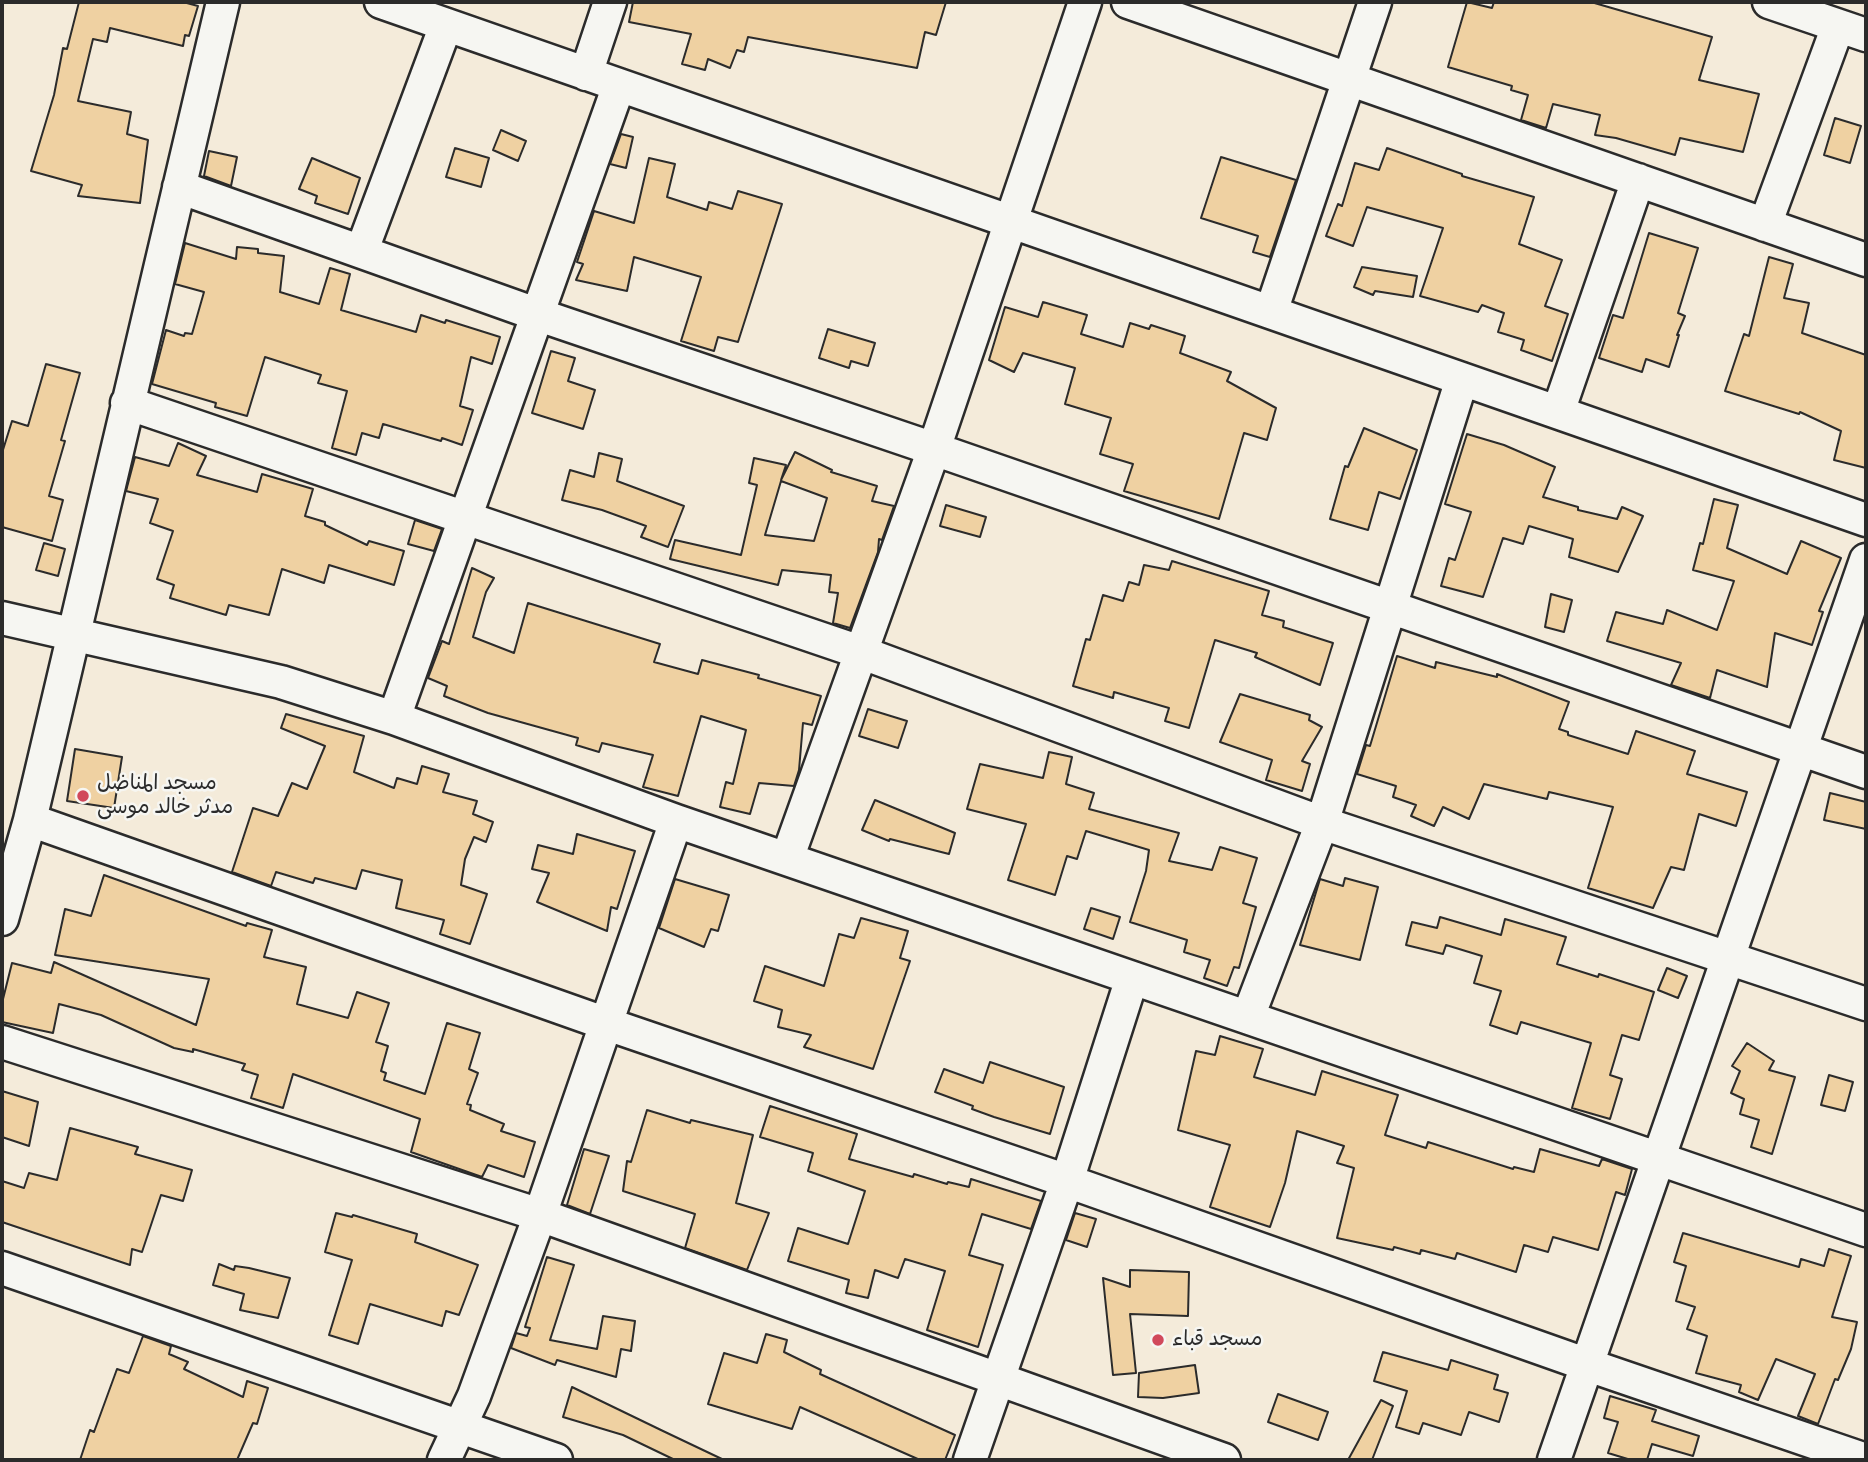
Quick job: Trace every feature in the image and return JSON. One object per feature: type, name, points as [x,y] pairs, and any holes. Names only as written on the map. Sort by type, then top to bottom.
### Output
[{"type":"street","points":[[2,919],[30,820],[223,2]]},
{"type":"street","points":[[381,2],[1866,520]]},
{"type":"street","points":[[586,74],[610,2]]},
{"type":"street","points":[[787,859],[934,449],[1085,2]]},
{"type":"street","points":[[1128,2],[1866,260]]},
{"type":"street","points":[[1271,312],[1374,2]]},
{"type":"street","points":[[1765,225],[1852,31],[1769,2]]},
{"type":"street","points":[[362,250],[446,25]]},
{"type":"street","points":[[394,718],[619,85]]},
{"type":"street","points":[[1558,412],[1638,180]]},
{"type":"street","points":[[178,187],[362,250],[536,314],[1866,772]]},
{"type":"street","points":[[1248,1017],[1321,823],[1462,379]]},
{"type":"street","points":[[127,403],[860,652],[1321,823],[1866,1004]]},
{"type":"street","points":[[1554,1460],[1866,560]]},
{"type":"street","points":[[2,618],[281,682],[394,718],[676,821],[1866,1230]]},
{"type":"street","points":[[30,820],[607,1024],[1067,1181],[1866,1460]]},
{"type":"street","points":[[444,1460],[460,1429],[540,1215],[676,821]]},
{"type":"street","points":[[970,1460],[1067,1181],[1132,978]]},
{"type":"street","points":[[2,1042],[540,1215],[1224,1460]]},
{"type":"street","points":[[2,1268],[460,1429],[556,1460]]},
{"type":"building","points":[[79,2],[183,2],[198,6],[189,36],[185,35],[183,46],[110,28],[107,42],[93,39],[78,101],[131,112],[127,134],[148,140],[140,203],[78,196],[82,185],[31,171],[54,95],[63,48],[67,49]]},
{"type":"building","points":[[633,2],[946,2],[936,35],[925,32],[917,68],[748,37],[744,52],[737,50],[730,68],[708,59],[705,70],[682,64],[691,34],[629,22]]},
{"type":"building","points":[[1467,2],[1492,8],[1494,2],[1591,2],[1712,37],[1699,80],[1759,94],[1743,152],[1680,138],[1675,155],[1616,138],[1595,135],[1600,115],[1553,104],[1546,128],[1521,120],[1528,95],[1511,90],[1512,86],[1448,67]]},
{"type":"building","points":[[1835,118],[1861,126],[1850,163],[1824,155]]},
{"type":"building","points":[[501,130],[526,141],[518,161],[493,150]]},
{"type":"building","points":[[621,134],[633,137],[626,168],[610,164]]},
{"type":"building","points":[[455,148],[489,158],[481,187],[446,177]]},
{"type":"building","points":[[1387,148],[1462,176],[1534,197],[1519,244],[1562,260],[1545,306],[1568,314],[1552,361],[1521,350],[1524,340],[1498,332],[1504,313],[1482,305],[1478,312],[1420,296],[1443,228],[1367,207],[1353,246],[1326,236],[1338,204],[1342,206],[1355,163],[1379,170]]},
{"type":"building","points":[[209,151],[237,157],[231,186],[204,176]]},
{"type":"building","points":[[1221,157],[1296,180],[1270,257],[1253,252],[1258,236],[1201,218]]},
{"type":"building","points":[[312,158],[360,178],[348,214],[315,203],[317,196],[299,189]]},
{"type":"building","points":[[649,158],[675,164],[667,197],[707,210],[709,202],[732,209],[738,191],[782,204],[738,342],[718,337],[714,351],[681,341],[701,277],[634,257],[627,291],[576,280],[583,264],[577,262],[594,211],[634,223]]},
{"type":"building","points":[[1649,233],[1698,248],[1678,313],[1685,316],[1669,367],[1646,359],[1642,372],[1599,358],[1613,315],[1623,318]]},
{"type":"building","points":[[185,243],[236,259],[237,247],[284,256],[280,292],[319,304],[330,268],[350,274],[341,310],[416,332],[421,315],[500,337],[492,364],[471,357],[460,406],[473,410],[462,445],[383,424],[379,438],[362,433],[356,455],[332,448],[347,391],[318,383],[321,375],[265,357],[247,416],[215,407],[216,403],[152,384],[166,330],[184,336],[185,333],[192,334],[204,292],[175,284]]},
{"type":"building","points":[[1769,257],[1793,264],[1784,298],[1809,303],[1802,333],[1866,355],[1866,468],[1834,460],[1841,431],[1800,412],[1799,414],[1725,391],[1744,334],[1749,336]]},
{"type":"building","points":[[1362,267],[1417,276],[1413,297],[1375,291],[1373,295],[1354,287]]},
{"type":"building","points":[[1043,302],[1087,315],[1081,334],[1123,347],[1130,323],[1149,329],[1151,325],[1185,336],[1180,353],[1231,372],[1227,381],[1276,408],[1267,440],[1244,433],[1219,519],[1124,491],[1133,464],[1100,454],[1111,418],[1065,404],[1075,368],[1023,353],[1014,372],[989,360],[1005,307],[1038,317]]},
{"type":"building","points":[[828,329],[875,343],[868,366],[851,361],[849,368],[819,358]]},
{"type":"building","points":[[551,351],[575,358],[568,381],[595,390],[583,429],[532,413]]},
{"type":"building","points":[[46,364],[80,373],[49,496],[63,500],[52,541],[2,527],[2,453],[12,421],[28,426]]},
{"type":"building","points":[[1364,428],[1417,450],[1400,499],[1379,492],[1368,530],[1330,519],[1345,466],[1348,467]]},
{"type":"building","points":[[1467,434],[1504,445],[1555,467],[1543,497],[1578,507],[1578,510],[1617,519],[1622,507],[1643,516],[1618,572],[1569,557],[1573,539],[1529,526],[1523,544],[1503,538],[1483,597],[1441,586],[1449,558],[1455,560],[1471,512],[1445,504]]},
{"type":"building","points":[[178,443],[206,456],[197,475],[257,492],[262,474],[313,489],[305,516],[325,522],[325,525],[367,545],[369,541],[404,551],[394,585],[329,565],[324,583],[282,569],[269,615],[229,605],[226,615],[170,598],[174,585],[157,579],[173,531],[150,523],[158,499],[126,491],[135,457],[169,466]]},
{"type":"building","points":[[795,452],[832,470],[831,472],[877,486],[872,501],[894,506],[882,540],[879,539],[878,552],[850,628],[833,623],[838,593],[829,592],[831,575],[782,570],[778,585],[670,559],[675,540],[741,555],[757,485],[749,483],[754,458],[786,465],[781,480]],"holes":[[[781,481],[827,498],[814,541],[765,535]]]},
{"type":"building","points":[[599,453],[622,459],[617,481],[684,506],[668,547],[641,537],[646,526],[602,510],[562,500],[570,470],[594,477]]},
{"type":"building","points":[[1714,499],[1738,505],[1727,548],[1787,574],[1801,541],[1841,558],[1819,611],[1823,612],[1812,645],[1775,633],[1767,687],[1717,670],[1710,698],[1671,685],[1681,663],[1607,641],[1616,612],[1663,624],[1667,610],[1717,630],[1734,581],[1693,570],[1700,543],[1703,544]]},
{"type":"building","points":[[946,505],[986,517],[980,537],[940,526]]},
{"type":"building","points":[[415,520],[442,529],[434,551],[408,544]]},
{"type":"building","points":[[44,543],[65,549],[58,576],[36,570]]},
{"type":"building","points":[[1172,561],[1269,591],[1262,615],[1284,621],[1283,627],[1333,643],[1320,685],[1255,657],[1257,653],[1215,640],[1189,728],[1165,721],[1169,708],[1114,692],[1113,698],[1073,686],[1086,639],[1090,640],[1103,595],[1123,601],[1129,582],[1139,585],[1144,565],[1169,570]]},
{"type":"building","points":[[472,568],[494,578],[486,592],[473,637],[514,653],[528,603],[660,644],[654,662],[698,674],[702,660],[759,675],[758,678],[821,696],[812,725],[803,723],[799,770],[794,786],[759,783],[750,814],[720,807],[726,782],[733,784],[746,730],[701,716],[678,796],[643,787],[653,755],[602,743],[599,752],[576,745],[578,738],[488,713],[444,696],[447,686],[428,678],[442,641],[449,644]]},
{"type":"building","points":[[1551,594],[1572,600],[1564,632],[1545,627]]},
{"type":"building","points":[[1397,656],[1435,668],[1436,662],[1497,677],[1497,674],[1569,702],[1559,729],[1568,732],[1568,735],[1628,754],[1636,731],[1695,751],[1687,774],[1747,792],[1736,826],[1699,814],[1684,870],[1671,867],[1653,908],[1588,888],[1613,807],[1549,792],[1547,799],[1484,784],[1469,819],[1443,807],[1434,826],[1411,816],[1416,805],[1393,797],[1396,786],[1357,774],[1366,745],[1370,746]]},
{"type":"building","points":[[1240,694],[1310,715],[1309,720],[1322,727],[1302,761],[1310,764],[1302,791],[1266,780],[1272,760],[1220,742]]},
{"type":"building","points":[[868,709],[907,721],[898,748],[859,736]]},
{"type":"building","points":[[286,714],[364,736],[354,772],[394,788],[397,778],[417,784],[422,766],[449,774],[443,792],[477,801],[473,814],[493,822],[486,842],[474,837],[465,859],[461,885],[487,894],[470,944],[440,934],[444,920],[396,908],[402,880],[362,870],[356,889],[315,878],[313,883],[276,872],[271,886],[232,872],[253,808],[278,816],[292,783],[307,789],[325,746],[281,728]]},
{"type":"building","points":[[75,749],[122,757],[114,808],[67,801]]},
{"type":"building","points":[[1049,752],[1072,757],[1066,784],[1094,793],[1089,809],[1179,833],[1169,861],[1212,870],[1220,847],[1257,858],[1243,903],[1256,907],[1239,968],[1234,967],[1227,986],[1204,978],[1210,960],[1184,952],[1187,940],[1130,922],[1146,871],[1149,850],[1086,831],[1077,859],[1067,856],[1055,895],[1008,880],[1026,824],[967,809],[980,764],[1043,778]]},
{"type":"building","points":[[1830,793],[1866,802],[1866,829],[1824,820]]},
{"type":"building","points":[[875,800],[955,833],[949,854],[890,839],[889,841],[862,830]]},
{"type":"building","points":[[577,834],[635,851],[617,909],[611,907],[607,931],[537,902],[549,873],[532,869],[538,845],[573,854]]},
{"type":"building","points":[[104,875],[246,926],[247,923],[272,930],[264,957],[306,967],[297,1004],[348,1018],[357,992],[389,1003],[376,1042],[388,1046],[381,1071],[386,1073],[384,1080],[425,1094],[447,1023],[480,1033],[469,1069],[478,1073],[467,1104],[471,1105],[470,1110],[504,1124],[501,1131],[535,1142],[524,1177],[488,1165],[482,1177],[411,1152],[420,1119],[293,1074],[283,1108],[251,1098],[258,1075],[242,1070],[245,1064],[193,1049],[193,1052],[174,1048],[101,1015],[59,1004],[53,1033],[2,1022],[2,1003],[12,963],[51,973],[54,962],[196,1025],[209,979],[55,955],[65,909],[91,916]]},
{"type":"building","points":[[1345,878],[1378,887],[1360,960],[1300,945],[1320,879],[1343,886]]},
{"type":"building","points":[[675,879],[729,895],[718,931],[711,929],[704,947],[659,928]]},
{"type":"building","points":[[1091,908],[1120,917],[1113,939],[1084,929]]},
{"type":"building","points":[[1440,917],[1501,935],[1505,919],[1566,937],[1557,964],[1654,992],[1639,1040],[1622,1035],[1610,1075],[1622,1079],[1610,1119],[1572,1108],[1591,1043],[1521,1022],[1517,1034],[1490,1025],[1501,991],[1474,983],[1482,956],[1446,945],[1443,954],[1406,945],[1412,922],[1437,928]]},
{"type":"building","points":[[861,918],[908,931],[900,958],[910,961],[873,1069],[804,1047],[811,1035],[778,1027],[782,1010],[754,1001],[765,966],[824,986],[839,934],[854,938]]},
{"type":"building","points":[[1667,968],[1687,976],[1678,998],[1658,990]]},
{"type":"building","points":[[1220,1036],[1263,1049],[1254,1077],[1315,1095],[1322,1071],[1398,1095],[1385,1135],[1426,1148],[1428,1142],[1513,1169],[1514,1167],[1534,1172],[1540,1149],[1599,1166],[1602,1159],[1632,1169],[1625,1195],[1616,1192],[1598,1250],[1553,1237],[1548,1252],[1524,1245],[1516,1272],[1457,1253],[1455,1259],[1421,1250],[1420,1254],[1337,1238],[1354,1168],[1337,1163],[1344,1146],[1297,1131],[1285,1183],[1270,1227],[1210,1207],[1230,1145],[1178,1130],[1196,1051],[1215,1055]]},
{"type":"building","points":[[1747,1043],[1774,1061],[1769,1070],[1795,1077],[1772,1154],[1751,1147],[1759,1120],[1740,1114],[1744,1099],[1731,1093],[1740,1071],[1732,1066]]},
{"type":"building","points":[[990,1062],[1064,1087],[1050,1134],[972,1109],[973,1106],[935,1092],[944,1069],[983,1083]]},
{"type":"building","points":[[1829,1075],[1853,1082],[1845,1111],[1821,1105]]},
{"type":"building","points":[[2,1091],[38,1102],[29,1146],[2,1137]]},
{"type":"building","points":[[770,1106],[857,1134],[849,1159],[947,1184],[948,1182],[969,1187],[971,1179],[1041,1201],[1031,1229],[982,1214],[969,1255],[1003,1265],[978,1347],[927,1330],[945,1271],[905,1259],[898,1278],[875,1270],[868,1298],[846,1293],[849,1280],[788,1261],[798,1228],[848,1244],[865,1191],[808,1171],[813,1153],[760,1137]]},
{"type":"building","points":[[647,1110],[690,1123],[691,1120],[753,1135],[736,1203],[769,1213],[747,1270],[685,1248],[695,1214],[623,1191],[627,1161],[631,1162]]},
{"type":"building","points":[[70,1128],[138,1147],[135,1154],[192,1170],[183,1201],[161,1195],[142,1252],[132,1249],[130,1265],[2,1222],[2,1181],[24,1188],[29,1173],[57,1180]]},
{"type":"building","points":[[584,1149],[609,1156],[590,1214],[567,1205]]},
{"type":"building","points":[[336,1213],[352,1217],[353,1215],[417,1234],[415,1242],[478,1265],[459,1315],[446,1311],[442,1326],[370,1304],[358,1344],[329,1335],[352,1260],[325,1252]]},
{"type":"building","points":[[1075,1213],[1096,1219],[1087,1247],[1066,1240]]},
{"type":"building","points":[[1683,1233],[1799,1267],[1801,1259],[1824,1266],[1829,1249],[1851,1256],[1832,1317],[1857,1322],[1851,1349],[1838,1380],[1835,1379],[1818,1424],[1798,1416],[1815,1374],[1776,1359],[1758,1400],[1739,1392],[1741,1385],[1696,1373],[1707,1336],[1687,1329],[1695,1307],[1676,1301],[1686,1266],[1674,1262]]},
{"type":"building","points":[[547,1257],[574,1265],[550,1340],[597,1349],[603,1316],[635,1321],[631,1351],[621,1349],[616,1377],[557,1360],[555,1365],[511,1348],[516,1333],[527,1336],[530,1328],[525,1327]]},
{"type":"building","points":[[219,1264],[234,1270],[235,1266],[249,1268],[290,1278],[278,1318],[240,1310],[244,1294],[213,1285]]},
{"type":"building","points":[[1130,1270],[1189,1272],[1188,1316],[1130,1314],[1136,1373],[1113,1375],[1103,1278],[1130,1287]]},
{"type":"building","points":[[766,1334],[787,1340],[784,1352],[821,1370],[820,1374],[955,1435],[945,1460],[920,1460],[800,1407],[792,1429],[708,1404],[724,1353],[757,1363]]},
{"type":"building","points":[[143,1336],[171,1346],[169,1354],[188,1362],[184,1369],[243,1397],[247,1381],[268,1388],[257,1424],[253,1423],[237,1460],[80,1460],[90,1430],[94,1432],[117,1369],[129,1373]]},
{"type":"building","points":[[1383,1352],[1448,1370],[1451,1360],[1498,1375],[1494,1389],[1508,1393],[1499,1422],[1469,1412],[1461,1435],[1423,1423],[1419,1434],[1396,1427],[1407,1391],[1374,1381]]},
{"type":"building","points":[[1195,1365],[1199,1393],[1163,1398],[1138,1397],[1139,1373]]},
{"type":"building","points":[[572,1387],[724,1460],[675,1460],[623,1435],[563,1417]]},
{"type":"building","points":[[1278,1394],[1328,1412],[1318,1440],[1268,1422]]},
{"type":"building","points":[[1610,1396],[1656,1410],[1652,1421],[1699,1436],[1693,1456],[1652,1444],[1647,1460],[1631,1460],[1608,1453],[1618,1422],[1604,1418]]},
{"type":"building","points":[[1381,1400],[1393,1406],[1372,1460],[1348,1460]]},
{"type":"place","name":"مسجد المناضل مدثر خالد موسى","points":[[83,796]]},
{"type":"place","name":"مسجد قباء","points":[[1158,1340]]}]
